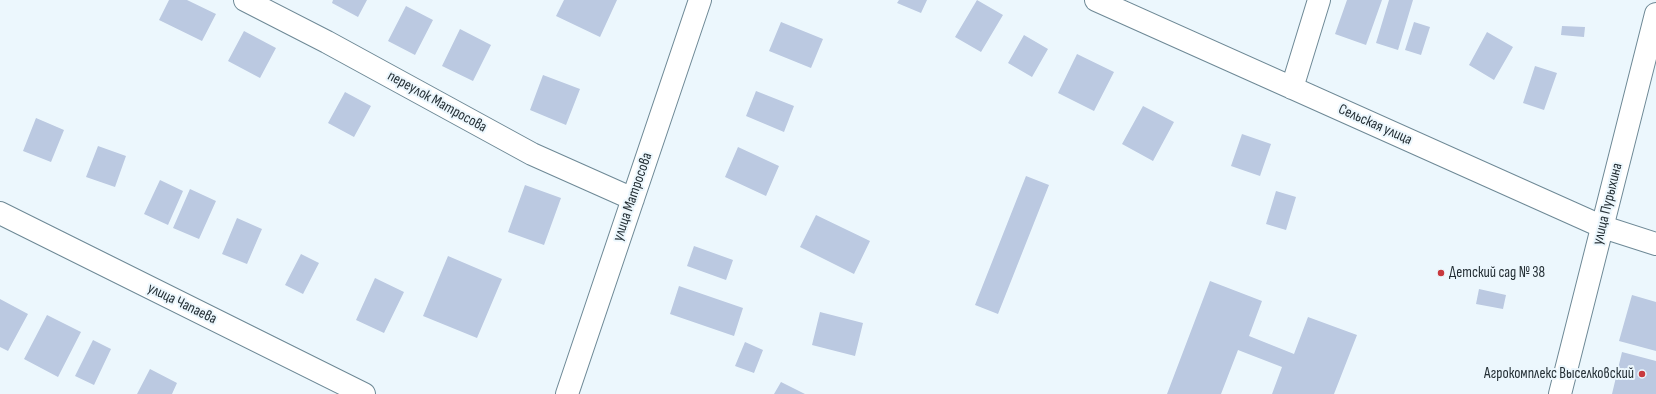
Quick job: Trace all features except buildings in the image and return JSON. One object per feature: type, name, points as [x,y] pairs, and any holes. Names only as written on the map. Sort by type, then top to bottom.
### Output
[{"type":"street","name":"переулок Матросова","points":[[245,0],[327,42],[532,154],[633,199]]},
{"type":"street","name":"улица Матросова","points":[[567,394],[700,0]]},
{"type":"street","name":"Сельская улица","points":[[1096,0],[1603,227],[1656,244]]},
{"type":"street","points":[[1292,88],[1319,0]]},
{"type":"street","name":"улица Пурыхина","points":[[1560,394],[1656,14]]},
{"type":"street","name":"улица Чапаева","points":[[0,213],[364,394]]},
{"type":"place","name":"Детский сад № 38","points":[[1441,273]]},
{"type":"place","name":"Агрокомплекс Выселковский","points":[[1642,374]]}]
